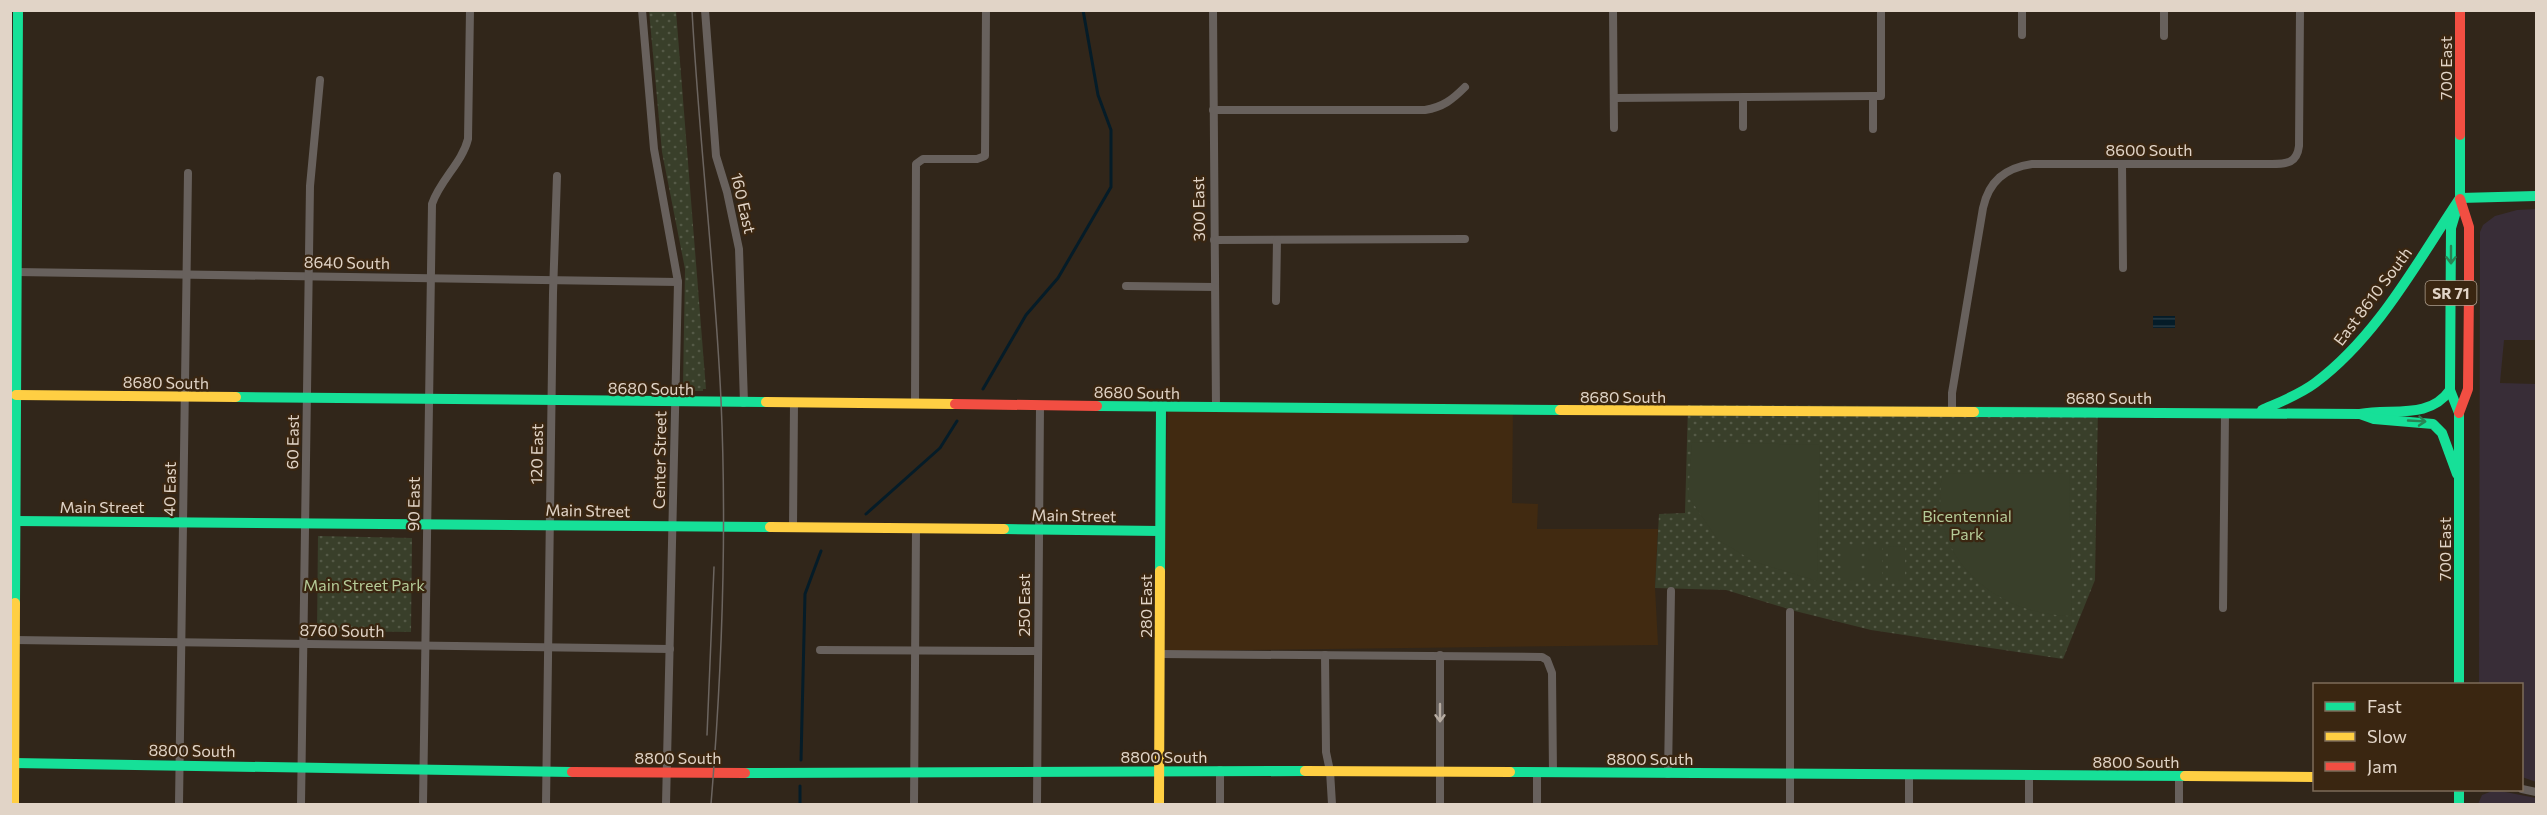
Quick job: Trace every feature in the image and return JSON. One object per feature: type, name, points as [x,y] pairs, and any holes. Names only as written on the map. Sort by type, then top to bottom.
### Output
[{"type":"street","points":[[14,804],[12,675],[16,272],[14,197],[18,10]]},
{"type":"street","name":"90 East","points":[[423,804],[432,204],[437,189],[465,148],[468,139],[470,10]]},
{"type":"street","name":"Center Street","points":[[642,10],[654,149],[678,282],[666,804]]},
{"type":"street","name":"160 East","points":[[705,10],[716,156],[727,192],[739,249],[744,404]]},
{"type":"street","points":[[915,404],[916,164],[923,159],[977,159],[985,156],[986,10]]},
{"type":"street","name":"300 East","points":[[1213,10],[1216,408]]},
{"type":"street","points":[[1613,10],[1614,128]]},
{"type":"street","points":[[1614,98],[1881,96],[1881,10]]},
{"type":"street","points":[[2022,10],[2022,35]]},
{"type":"street","points":[[2164,10],[2164,36]]},
{"type":"street","name":"8600 South","points":[[1952,411],[1952,393],[1985,197],[1995,180],[2012,169],[2032,164],[2287,164],[2297,157],[2299,146],[2300,10]]},
{"type":"street","name":"700 East","points":[[2459,683],[2459,413],[2450,390],[2451,228],[2460,198],[2460,10]]},
{"type":"street","name":"60 East","points":[[301,804],[310,186],[320,80]]},
{"type":"street","points":[[1213,110],[1425,110],[1438,108],[1452,100],[1465,87]]},
{"type":"street","points":[[1873,96],[1873,129]]},
{"type":"street","points":[[1743,97],[1743,127]]},
{"type":"street","points":[[2122,164],[2123,268]]},
{"type":"street","name":"40 East","points":[[179,804],[188,173]]},
{"type":"street","name":"120 East","points":[[546,804],[553,280],[556,268],[557,176]]},
{"type":"street","points":[[2460,198],[2536,196]]},
{"type":"street","name":"700 East","points":[[2459,413],[2468,389],[2469,263],[2469,227],[2460,198]]},
{"type":"street","name":"East 8610 South","points":[[2259,412],[2314,384],[2348,354],[2397,292],[2460,198]]},
{"type":"street","points":[[1214,240],[1465,240]]},
{"type":"street","points":[[1276,301],[1277,240]]},
{"type":"street","name":"8640 South","points":[[16,272],[678,282]]},
{"type":"street","points":[[1126,286],[1215,287]]},
{"type":"street","points":[[2360,414],[2374,410],[2429,410],[2442,402],[2450,390]]},
{"type":"street","name":"8680 South","points":[[16,395],[307,400],[1216,408],[2360,414]]},
{"type":"street","points":[[793,528],[794,404]]},
{"type":"street","name":"250 East","points":[[1037,804],[1040,406]]},
{"type":"street","name":"280 East","points":[[1160,804],[1161,407]]},
{"type":"street","points":[[2223,608],[2224,413]]},
{"type":"street","points":[[2360,414],[2374,419],[2433,424],[2442,433],[2460,481]]},
{"type":"street","name":"Main Street","points":[[13,521],[1160,531]]},
{"type":"street","points":[[914,804],[916,529]]},
{"type":"street","points":[[1668,774],[1671,591]]},
{"type":"street","points":[[1790,612],[1790,804]]},
{"type":"street","name":"8760 South","points":[[14,640],[670,649]]},
{"type":"street","points":[[820,650],[1038,651]]},
{"type":"street","points":[[1160,654],[1534,655],[1547,660],[1552,673],[1553,773]]},
{"type":"street","points":[[1325,654],[1326,752],[1332,804]]},
{"type":"street","points":[[1440,655],[1440,804]]},
{"type":"street","name":"8800 South","points":[[14,763],[667,773],[1220,770],[2313,777]]},
{"type":"street","points":[[1220,770],[1220,804]]},
{"type":"street","points":[[1537,773],[1537,804]]},
{"type":"street","points":[[1909,775],[1909,804]]},
{"type":"street","points":[[2029,775],[2029,804]]},
{"type":"street","points":[[2179,776],[2179,804]]},
{"type":"shaded area","points":[[2536,209],[2536,340],[2504,340],[2500,383],[2536,384],[2536,782],[2523,777],[2523,683],[2479,683],[2480,232],[2483,225],[2495,216],[2517,210]]},
{"type":"shaded area","points":[[1168,402],[1513,404],[1512,503],[1538,504],[1537,529],[1658,529],[1655,588],[1658,645],[1160,651]]},
{"type":"shaded area","points":[[2500,791],[2536,798],[2536,804],[2478,804],[2482,795]]},
{"type":"green space","points":[[649,11],[676,11],[706,389],[703,391],[690,391],[683,386],[685,269],[662,152]]},
{"type":"green space","name":"Bicentennial Park","points":[[1688,405],[2098,407],[2095,580],[2063,659],[1871,630],[1795,611],[1726,590],[1655,588],[1659,514],[1685,513]]},
{"type":"green space","points":[[1692,442],[1820,445],[1817,581],[1755,562],[1718,540],[1688,496]]},
{"type":"green space","points":[[2069,473],[2072,616],[2030,610],[1991,592],[1975,579],[1961,563],[1950,545],[1943,524],[1940,499],[1942,474]]},
{"type":"green space","name":"Main Street Park","points":[[318,536],[412,538],[411,632],[317,631]]},
{"type":"green space","points":[[1842,546],[1859,546],[1859,583],[1842,583]]},
{"type":"green space","points":[[1865,546],[1882,546],[1882,583],[1865,583]]},
{"type":"green space","points":[[1888,546],[1905,547],[1905,583],[1888,583]]},
{"type":"water","points":[[2153,316],[2175,316],[2175,328],[2153,328]]},
{"type":"waterway","points":[[983,389],[1026,315],[1058,278],[1111,187],[1111,130],[1098,95],[1083,10]]},
{"type":"waterway","points":[[866,514],[940,448],[957,421]]},
{"type":"waterway","points":[[801,760],[805,594],[821,551]]},
{"type":"waterway","points":[[800,786],[800,804]]},
{"type":"tram line","points":[[692,10],[718,351],[723,451],[722,603],[711,804]]},
{"type":"tram line","points":[[707,735],[714,567]]},
{"type":"traffic: fast","points":[[15,603],[18,10]]},
{"type":"traffic: fast","points":[[2459,683],[2459,413],[2450,390],[2451,228],[2460,198],[2460,135]]},
{"type":"traffic: fast","points":[[2262,410],[2315,383],[2358,343],[2395,297],[2460,198],[2536,196]]},
{"type":"traffic: fast","points":[[1974,412],[2360,414],[2421,409],[2432,406],[2450,390]]},
{"type":"traffic: fast","points":[[236,397],[766,402]]},
{"type":"traffic: fast","points":[[1097,406],[1560,410]]},
{"type":"traffic: fast","points":[[1160,571],[1161,407]]},
{"type":"traffic: fast","points":[[2360,414],[2374,419],[2433,424],[2442,433],[2457,474]]},
{"type":"traffic: fast","points":[[16,521],[770,527]]},
{"type":"traffic: fast","points":[[1004,529],[1160,531]]},
{"type":"traffic: fast","points":[[14,763],[572,772]]},
{"type":"traffic: fast","points":[[745,773],[1305,771]]},
{"type":"traffic: fast","points":[[1510,772],[2185,776]]},
{"type":"traffic: fast","points":[[2459,791],[2459,804]]},
{"type":"traffic: slow","points":[[16,395],[236,397]]},
{"type":"traffic: slow","points":[[766,402],[955,404]]},
{"type":"traffic: slow","points":[[1560,410],[1974,412]]},
{"type":"traffic: slow","points":[[770,527],[1004,529]]},
{"type":"traffic: slow","points":[[1159,804],[1160,571]]},
{"type":"traffic: slow","points":[[14,804],[15,603]]},
{"type":"traffic: slow","points":[[1305,771],[1510,772]]},
{"type":"traffic: slow","points":[[2185,776],[2313,777]]},
{"type":"traffic: jam","points":[[2460,10],[2460,135]]},
{"type":"traffic: jam","points":[[2459,413],[2468,389],[2469,287],[2469,227],[2460,199]]},
{"type":"traffic: jam","points":[[955,404],[1097,406]]},
{"type":"traffic: jam","points":[[572,772],[745,773]]}]
